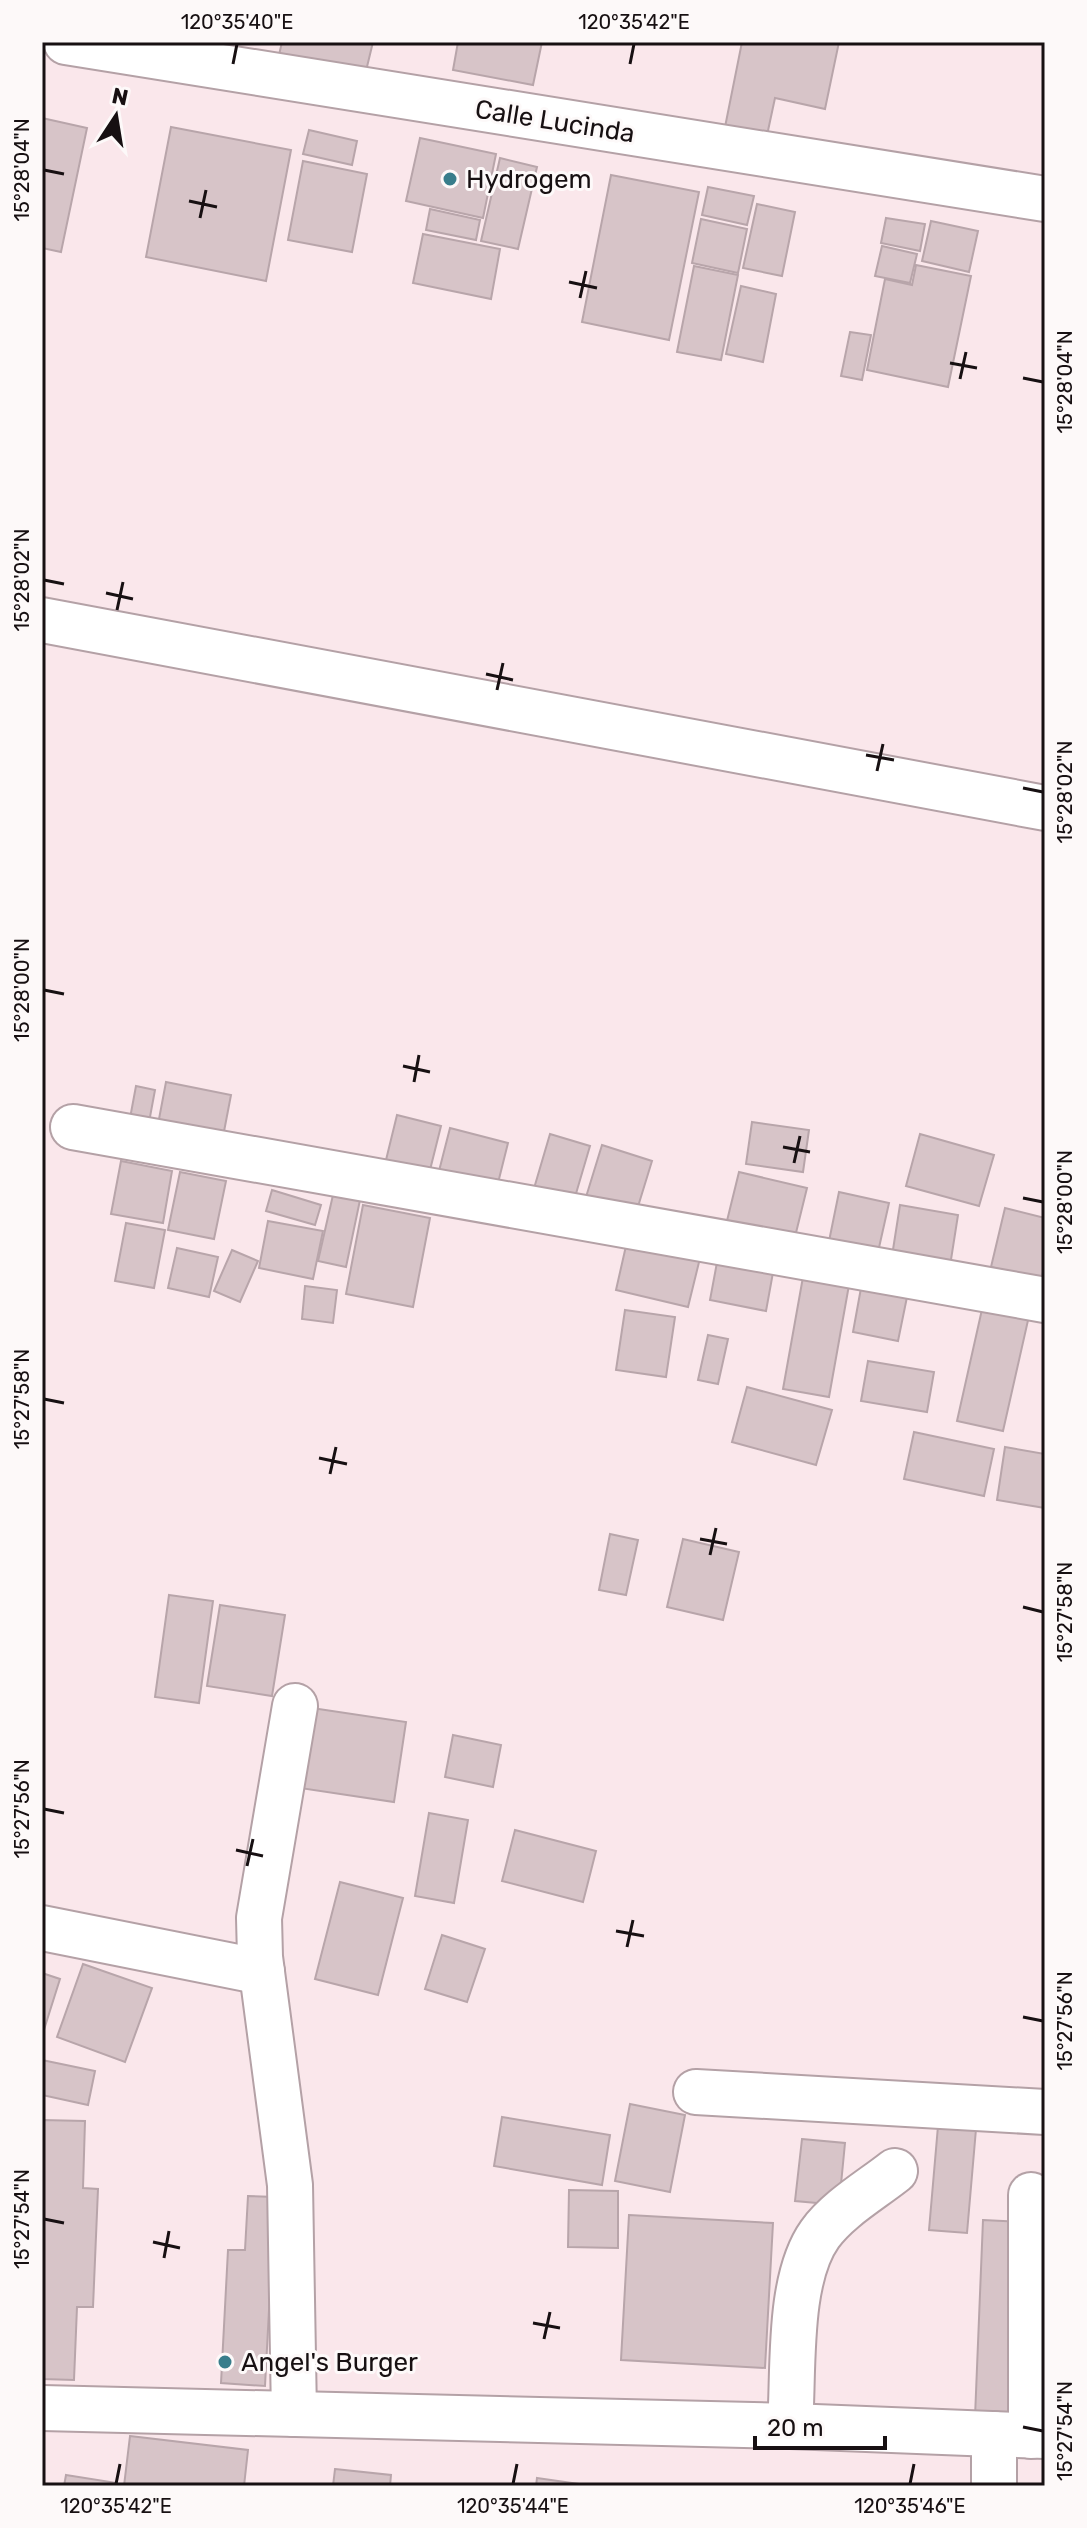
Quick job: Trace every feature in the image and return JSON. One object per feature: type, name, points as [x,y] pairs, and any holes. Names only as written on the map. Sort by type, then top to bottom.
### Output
[{"type":"street","name":"Calle Lucinda","points":[[66,42],[138,48],[1045,199]]},
{"type":"street","points":[[42,620],[1045,808]]},
{"type":"street","points":[[73,1127],[1045,1300]]},
{"type":"street","points":[[294,2414],[290,2185],[262,1972],[259,1918],[295,1706]]},
{"type":"street","points":[[42,1928],[262,1972]]},
{"type":"street","points":[[696,2092],[1045,2112]]},
{"type":"street","points":[[790,2426],[799,2291],[805,2264],[820,2233],[895,2171]]},
{"type":"street","points":[[994,2486],[1023,2435],[1031,2195]]},
{"type":"street","points":[[42,2408],[790,2426],[1023,2435]]},
{"type":"building","points":[[282,42],[373,42],[365,75],[279,55]]},
{"type":"building","points":[[458,42],[542,42],[533,85],[453,70]]},
{"type":"building","points":[[742,42],[839,42],[825,109],[775,98],[766,140],[724,132]]},
{"type":"building","points":[[42,118],[87,128],[61,252],[42,248]]},
{"type":"building","points":[[171,127],[291,150],[266,281],[146,257]]},
{"type":"building","points":[[309,130],[357,141],[352,165],[303,154]]},
{"type":"building","points":[[420,138],[496,154],[483,218],[406,201]]},
{"type":"building","points":[[500,158],[537,167],[518,249],[481,241]]},
{"type":"building","points":[[303,161],[367,174],[352,252],[288,240]]},
{"type":"building","points":[[611,175],[699,192],[669,340],[582,322]]},
{"type":"building","points":[[708,187],[754,196],[747,225],[702,215]]},
{"type":"building","points":[[757,204],[795,212],[782,276],[743,268]]},
{"type":"building","points":[[430,209],[480,220],[476,240],[426,230]]},
{"type":"building","points":[[886,218],[925,224],[920,251],[881,243]]},
{"type":"building","points":[[701,219],[747,229],[738,273],[692,263]]},
{"type":"building","points":[[931,221],[978,231],[969,272],[922,261]]},
{"type":"building","points":[[423,234],[500,249],[491,299],[413,283]]},
{"type":"building","points":[[882,246],[917,254],[910,283],[875,276]]},
{"type":"building","points":[[916,265],[971,276],[948,387],[867,370],[885,279],[912,285]]},
{"type":"building","points":[[694,266],[738,275],[721,360],[677,352]]},
{"type":"building","points":[[741,286],[776,294],[763,362],[726,354]]},
{"type":"building","points":[[850,332],[871,335],[862,380],[841,376]]},
{"type":"building","points":[[166,1082],[231,1095],[221,1147],[156,1135]]},
{"type":"building","points":[[136,1086],[155,1090],[147,1133],[128,1129]]},
{"type":"building","points":[[397,1115],[441,1126],[430,1170],[386,1160]]},
{"type":"building","points":[[752,1122],[809,1130],[803,1172],[746,1164]]},
{"type":"building","points":[[450,1128],[508,1143],[497,1187],[439,1171]]},
{"type":"building","points":[[550,1134],[590,1146],[570,1214],[530,1202]]},
{"type":"building","points":[[920,1134],[994,1155],[979,1206],[906,1186]]},
{"type":"building","points":[[602,1145],[652,1161],[636,1213],[586,1197]]},
{"type":"building","points":[[121,1161],[172,1171],[163,1223],[111,1214]]},
{"type":"building","points":[[180,1172],[226,1181],[214,1239],[168,1230]]},
{"type":"building","points":[[739,1172],[807,1188],[792,1249],[724,1233]]},
{"type":"building","points":[[272,1190],[321,1205],[315,1225],[266,1211]]},
{"type":"building","points":[[839,1192],[889,1203],[876,1261],[827,1251]]},
{"type":"building","points":[[333,1195],[360,1200],[346,1267],[318,1261]]},
{"type":"building","points":[[363,1205],[430,1218],[413,1307],[346,1294]]},
{"type":"building","points":[[900,1205],[958,1215],[950,1266],[892,1256]]},
{"type":"building","points":[[1005,1208],[1045,1218],[1045,1264],[1041,1280],[991,1267]]},
{"type":"building","points":[[268,1221],[323,1231],[313,1279],[259,1268]]},
{"type":"building","points":[[126,1223],[165,1230],[154,1288],[115,1281]]},
{"type":"building","points":[[628,1237],[701,1254],[688,1307],[616,1290]]},
{"type":"building","points":[[177,1248],[218,1257],[209,1297],[168,1288]]},
{"type":"building","points":[[232,1250],[258,1261],[240,1302],[214,1291]]},
{"type":"building","points":[[718,1257],[774,1267],[766,1311],[710,1300]]},
{"type":"building","points":[[803,1277],[849,1285],[829,1397],[783,1389]]},
{"type":"building","points":[[305,1286],[337,1290],[333,1323],[302,1319]]},
{"type":"building","points":[[861,1288],[907,1297],[898,1341],[853,1332]]},
{"type":"building","points":[[985,1296],[1031,1307],[1003,1431],[957,1421]]},
{"type":"building","points":[[625,1310],[675,1317],[666,1377],[616,1370]]},
{"type":"building","points":[[708,1335],[728,1339],[718,1384],[698,1380]]},
{"type":"building","points":[[868,1361],[934,1372],[927,1412],[861,1401]]},
{"type":"building","points":[[747,1387],[832,1410],[816,1465],[732,1442]]},
{"type":"building","points":[[914,1432],[994,1449],[984,1496],[904,1479]]},
{"type":"building","points":[[1005,1447],[1045,1454],[1045,1508],[997,1500]]},
{"type":"building","points":[[610,1534],[638,1540],[626,1595],[599,1590]]},
{"type":"building","points":[[683,1539],[739,1552],[723,1620],[667,1607]]},
{"type":"building","points":[[169,1595],[213,1601],[199,1703],[155,1697]]},
{"type":"building","points":[[220,1605],[285,1615],[272,1696],[207,1686]]},
{"type":"building","points":[[312,1708],[406,1722],[394,1802],[300,1788]]},
{"type":"building","points":[[453,1735],[501,1745],[493,1787],[445,1777]]},
{"type":"building","points":[[429,1813],[468,1820],[454,1903],[415,1896]]},
{"type":"building","points":[[515,1830],[596,1851],[583,1902],[502,1881]]},
{"type":"building","points":[[340,1882],[403,1898],[378,1995],[315,1979]]},
{"type":"building","points":[[442,1935],[485,1949],[467,2002],[425,1989]]},
{"type":"building","points":[[83,1964],[152,1988],[125,2062],[57,2037]]},
{"type":"building","points":[[42,1973],[60,1979],[42,2036]]},
{"type":"building","points":[[42,2060],[95,2071],[88,2105],[42,2095]]},
{"type":"building","points":[[630,2104],[685,2115],[670,2192],[615,2181]]},
{"type":"building","points":[[502,2117],[610,2135],[602,2185],[494,2166]]},
{"type":"building","points":[[42,2120],[85,2121],[83,2188],[98,2189],[93,2307],[77,2307],[74,2380],[42,2379]]},
{"type":"building","points":[[938,2126],[976,2129],[967,2233],[929,2230]]},
{"type":"building","points":[[802,2139],[845,2143],[839,2205],[795,2201]]},
{"type":"building","points":[[569,2190],[618,2191],[618,2248],[568,2247]]},
{"type":"building","points":[[248,2196],[275,2197],[265,2386],[221,2383],[228,2250],[245,2250]]},
{"type":"building","points":[[629,2215],[773,2223],[765,2368],[621,2360]]},
{"type":"building","points":[[983,2220],[1024,2222],[1016,2419],[975,2417]]},
{"type":"building","points":[[130,2436],[248,2450],[244,2486],[124,2486]]},
{"type":"building","points":[[335,2469],[391,2475],[390,2486],[333,2486]]},
{"type":"building","points":[[66,2475],[117,2483],[117,2486],[64,2486]]},
{"type":"building","points":[[537,2478],[593,2486],[536,2486]]},
{"type":"place","name":"Hydrogem","points":[[450,179]]},
{"type":"place","name":"Angel's Burger","points":[[225,2362]]}]
